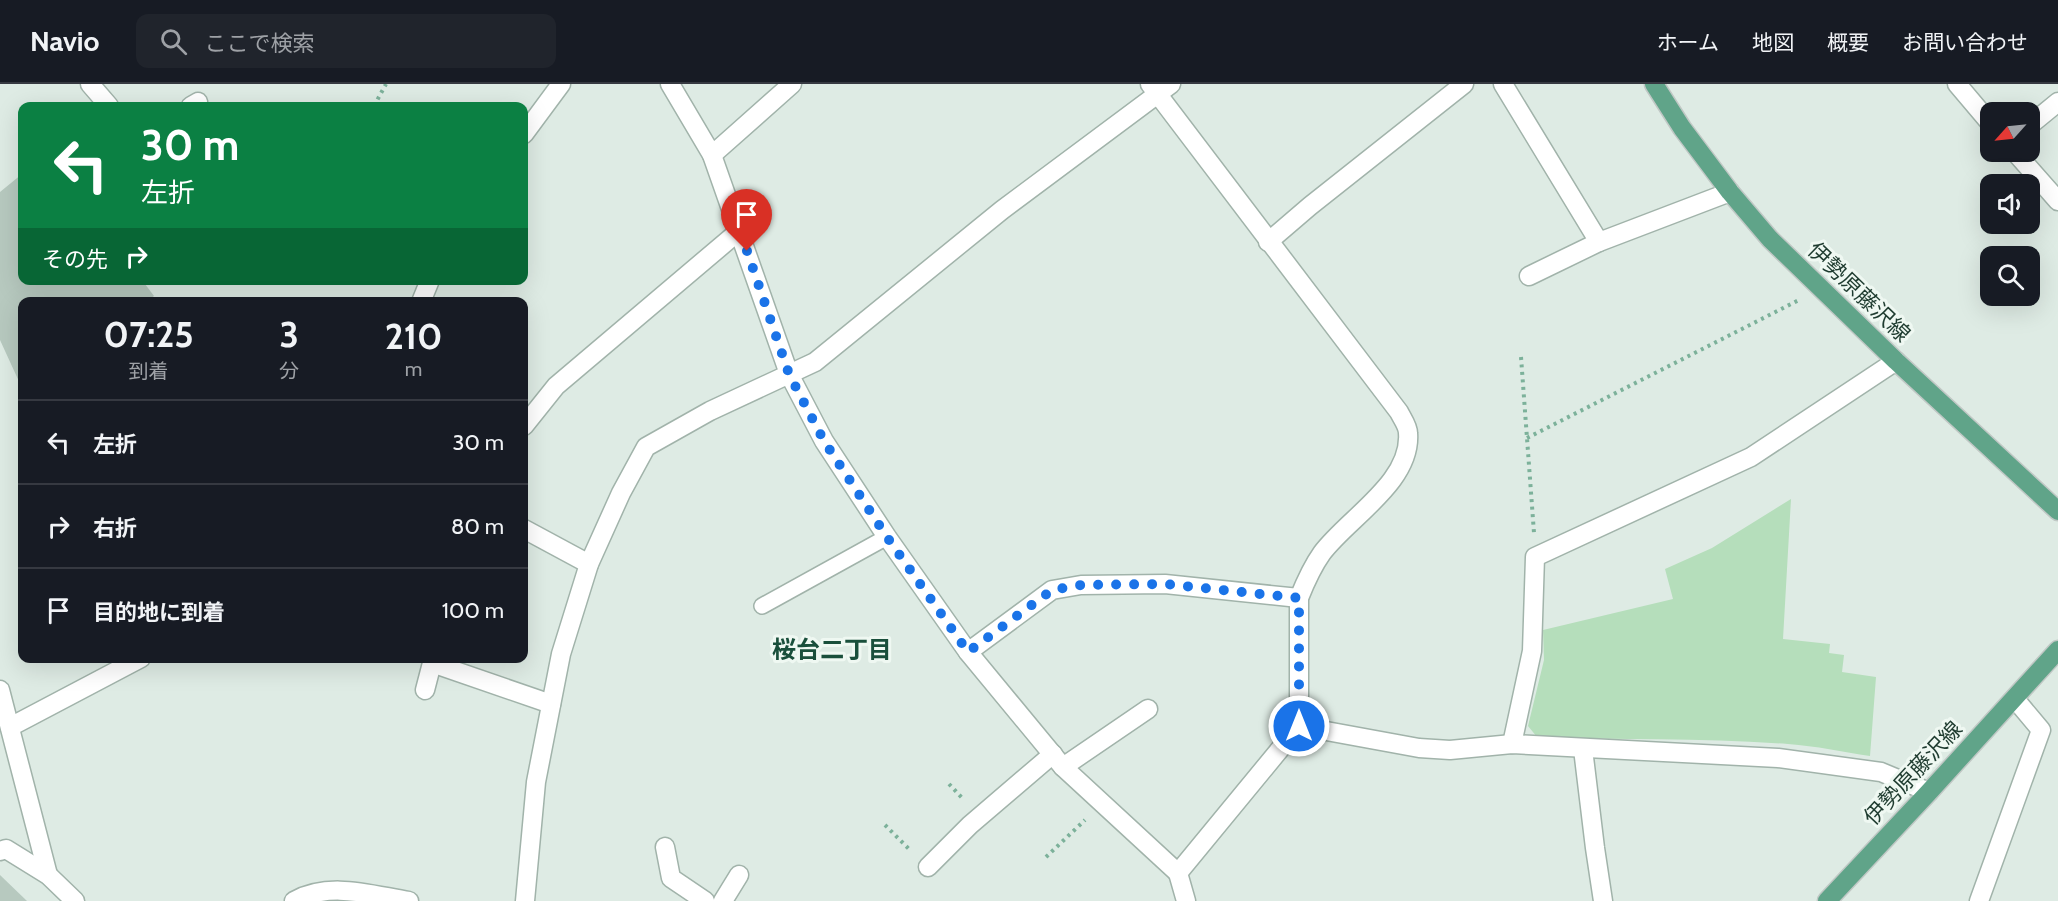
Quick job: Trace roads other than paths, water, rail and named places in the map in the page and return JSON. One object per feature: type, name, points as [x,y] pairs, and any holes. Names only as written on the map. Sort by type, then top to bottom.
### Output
[{"type":"main road","name":"伊勢原藤沢線","points":[[1654,84],[1682,128],[1730,192],[1770,239],[1896,361],[2058,511]]},
{"type":"main road","name":"伊勢原藤沢線","points":[[1827,901],[2058,650]]},
{"type":"street","points":[[90,84],[106,102]]},
{"type":"street","points":[[528,129],[561,84]]},
{"type":"street","points":[[669,84],[712,155],[789,374],[824,441],[887,537],[968,652],[1058,760],[1178,873],[1186,901]]},
{"type":"street","points":[[712,155],[792,84]]},
{"type":"street","points":[[1268,242],[1464,84]]},
{"type":"street","points":[[1503,84],[1599,242]]},
{"type":"street","points":[[1957,84],[1980,111]]},
{"type":"street","points":[[525,901],[536,782],[561,654],[589,564],[621,493],[646,447],[710,411],[815,362],[1002,210],[1160,88],[1268,242],[1399,412],[1408,431],[1406,456],[1397,474],[1323,552],[1299,598],[1299,726],[1178,873]]},
{"type":"street","points":[[2040,117],[2058,102]]},
{"type":"street","points":[[2024,162],[2058,201]]},
{"type":"street","points":[[1529,276],[1599,242],[1730,192]]},
{"type":"street","points":[[528,421],[556,386],[740,231]]},
{"type":"street","points":[[1512,744],[1532,651],[1535,557],[1751,457],[1896,361]]},
{"type":"street","points":[[528,531],[589,564]]},
{"type":"street","points":[[968,652],[1052,590],[1081,585],[1165,584],[1299,598]]},
{"type":"street","points":[[10,727],[132,663]]},
{"type":"street","points":[[425,690],[432,663]]},
{"type":"street","points":[[438,663],[551,704]]},
{"type":"street","points":[[0,690],[48,875]]},
{"type":"street","points":[[1979,901],[2041,730],[2014,699]]},
{"type":"street","points":[[928,867],[970,825],[1058,760],[1148,709]]},
{"type":"street","points":[[1299,726],[1419,748],[1450,750],[1512,744],[1778,758],[1881,772],[1929,792]]},
{"type":"street","points":[[1583,749],[1603,901]]},
{"type":"street","points":[[665,847],[671,878],[705,901]]},
{"type":"street","points":[[0,851],[6,849],[48,875],[75,901]]},
{"type":"street","points":[[723,901],[739,875]]},
{"type":"street","points":[[294,901],[316,891],[336,889],[409,901]]},
{"type":"lane","points":[[762,606],[887,537]]},
{"type":"district","name":"桜台二丁目","points":[[832,649]]}]
